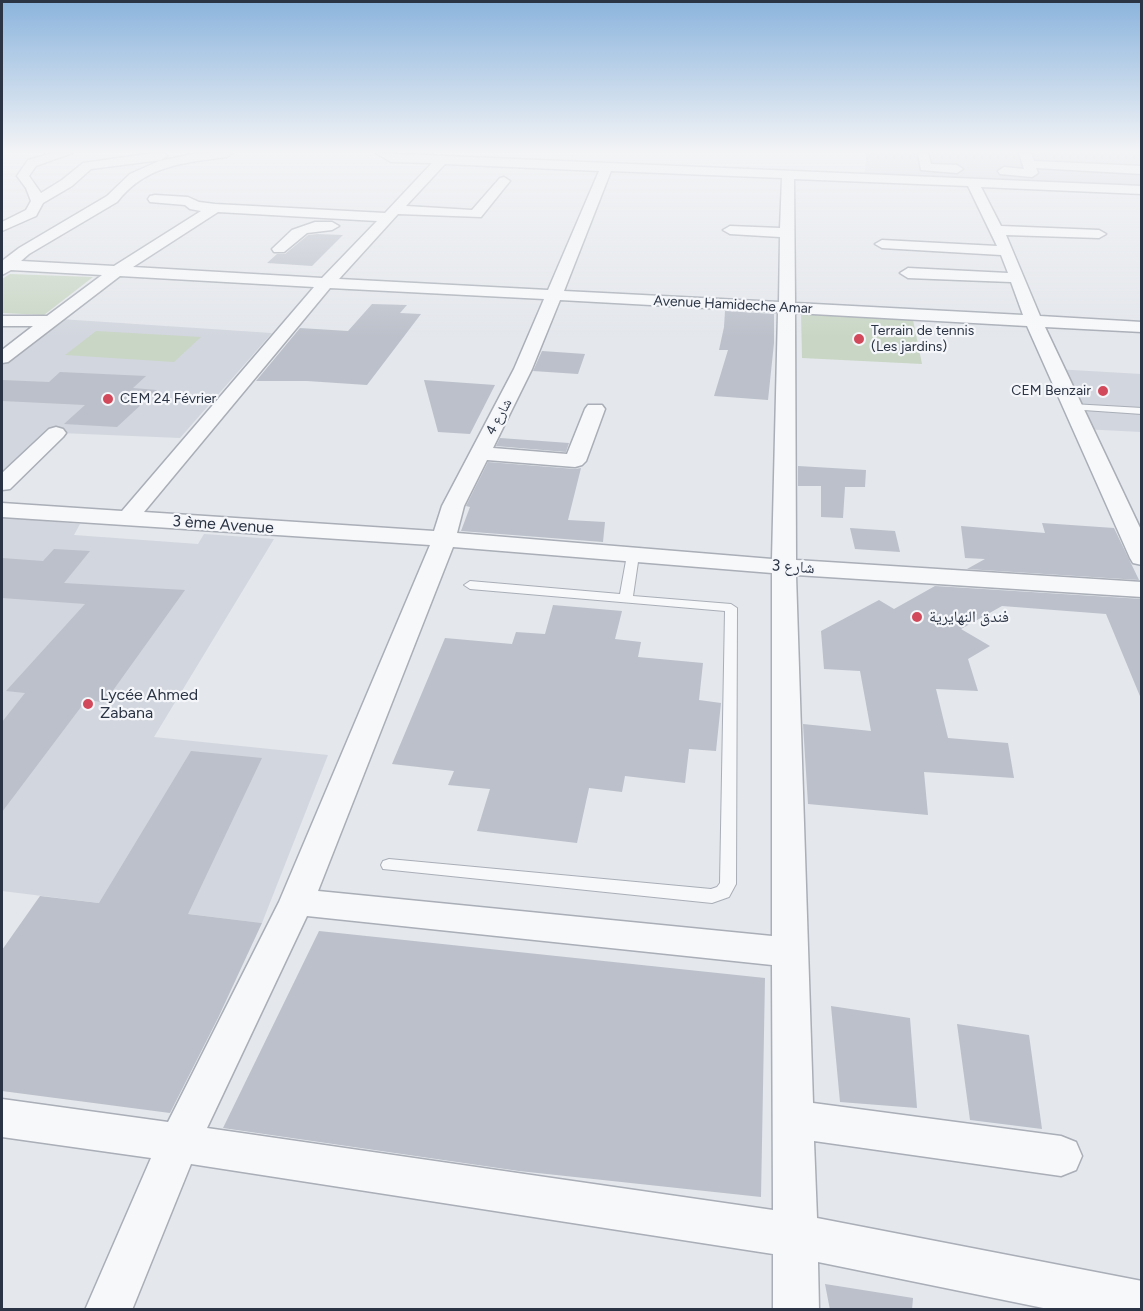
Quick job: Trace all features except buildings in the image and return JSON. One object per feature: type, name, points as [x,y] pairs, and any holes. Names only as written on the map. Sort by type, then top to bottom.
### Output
[{"type":"street","points":[[2,227],[29,214]]},
{"type":"street","points":[[4,267],[24,251],[86,214]]},
{"type":"street","points":[[2,358],[117,271],[204,214]]},
{"type":"street","points":[[127,519],[325,284],[393,214]]},
{"type":"street","name":"شارع 4","points":[[108,1310],[178,1143],[296,902],[444,539],[453,506],[512,394],[588,214]]},
{"type":"street","points":[[787,214],[784,567],[796,1310]]},
{"type":"street","points":[[988,214],[1006,251],[1033,320],[1142,558]]},
{"type":"street","points":[[279,249],[300,228],[318,225],[378,228]]},
{"type":"street","points":[[730,230],[786,233]]},
{"type":"street","points":[[996,231],[1099,234]]},
{"type":"street","points":[[882,244],[1006,251]]},
{"type":"street","name":"Avenue Hamideche Amar","points":[[4,267],[117,271],[1142,327]]},
{"type":"street","points":[[908,273],[1016,278]]},
{"type":"street","points":[[2,321],[49,321]]},
{"type":"street","points":[[480,453],[575,461],[595,409]]},
{"type":"street","points":[[2,484],[56,433]]},
{"type":"street","name":"3 ème Avenue","points":[[2,510],[444,539]]},
{"type":"street","name":"شارع 3","points":[[444,539],[784,567],[1142,590]]},
{"type":"street","points":[[296,902],[790,952]]},
{"type":"street","points":[[2,1118],[796,1236],[1142,1304]]},
{"type":"street","points":[[792,1119],[1061,1156]]},
{"type":"lane","points":[[1072,407],[1142,411]]},
{"type":"lane","points":[[626,598],[633,555]]},
{"type":"lane","points":[[389,865],[712,896],[723,892],[728,884],[733,612],[731,608],[470,585]]},
{"type":"shaded area","name":"CEM 24 Février","points":[[60,319],[272,333],[180,438],[60,433],[2,480],[2,364]]},
{"type":"shaded area","name":"CEM Benzair","points":[[1055,369],[1141,374],[1141,432],[1082,429]]},
{"type":"shaded area","name":"Lycée Ahmed Zabana","points":[[2,517],[80,524],[74,535],[198,544],[204,534],[274,539],[154,737],[328,755],[262,923],[2,891]]},
{"type":"green space","points":[[10,274],[93,277],[44,315],[2,313],[2,279]]},
{"type":"green space","name":"Terrain de tennis (Les jardins)","points":[[801,314],[913,320],[922,364],[802,358]]},
{"type":"green space","points":[[96,331],[201,337],[174,362],[65,355]]},
{"type":"place","name":"Terrain de tennis (Les jardins)","points":[[859,339]]},
{"type":"place","name":"CEM Benzair","points":[[1103,391]]},
{"type":"place","name":"CEM 24 Février","points":[[108,399]]},
{"type":"place","name":"فندق النهايرية","points":[[917,617]]},
{"type":"place","name":"Lycée Ahmed Zabana","points":[[88,704]]}]
